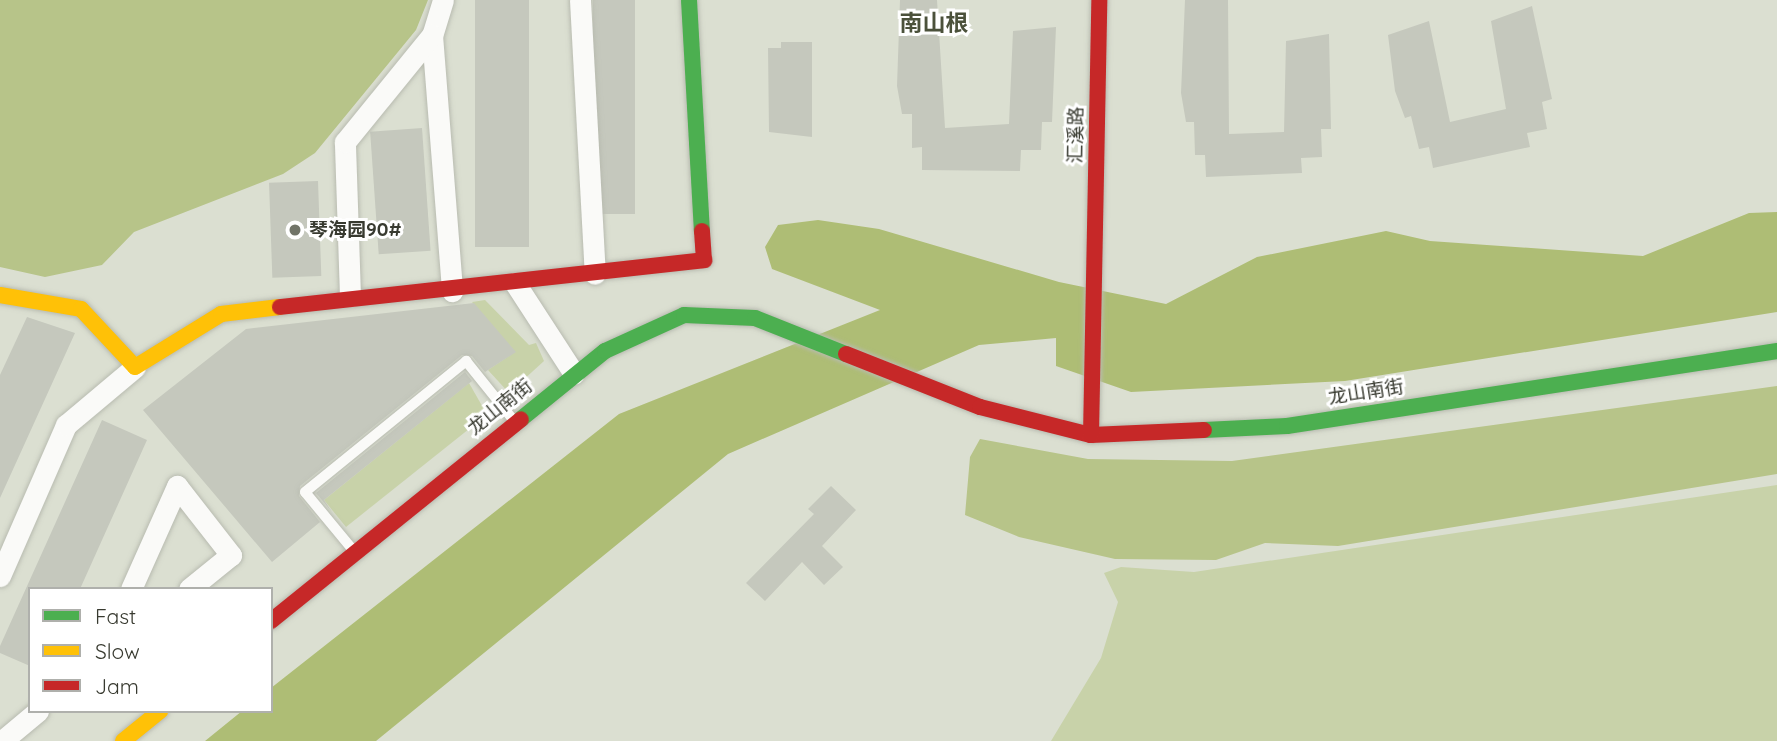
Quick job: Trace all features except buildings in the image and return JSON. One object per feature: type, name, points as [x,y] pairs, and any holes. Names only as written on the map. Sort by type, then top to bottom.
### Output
[{"type":"street","points":[[350,296],[345,142],[432,35],[443,0]]},
{"type":"street","points":[[580,0],[595,274]]},
{"type":"street","points":[[0,576],[66,425],[135,367],[221,314],[350,296],[452,291],[704,260],[690,0]]},
{"type":"street","name":"汇溪路","points":[[1091,435],[1099,0]]},
{"type":"street","points":[[432,35],[452,291]]},
{"type":"street","points":[[515,284],[575,373]]},
{"type":"street","points":[[0,295],[80,309],[135,367]]},
{"type":"street","name":"龙山南街","points":[[273,619],[575,373],[622,339],[684,315],[738,315],[789,330],[963,401],[1034,425],[1091,435],[1287,426],[1777,351]]},
{"type":"street","points":[[132,587],[177,486],[231,555],[191,587]]},
{"type":"street","points":[[2,741],[36,713]]},
{"type":"street","points":[[123,741],[158,713]]},
{"type":"lane","points":[[355,552],[305,492],[466,360],[515,422]]},
{"type":"shaded area","points":[[0,0],[428,0],[416,30],[315,153],[283,174],[134,232],[102,265],[45,277],[0,267]]},
{"type":"shaded area","points":[[1777,212],[1777,312],[1345,381],[1131,392],[1056,366],[1056,338],[979,345],[728,454],[376,741],[205,741],[240,713],[273,713],[273,686],[619,414],[880,310],[772,269],[765,247],[778,225],[818,220],[879,229],[1059,282],[1166,304],[1257,257],[1386,231],[1430,241],[1643,256],[1749,213]]},
{"type":"shaded area","points":[[485,300],[529,345],[536,343],[544,361],[509,393],[488,370],[515,352],[472,302]]},
{"type":"shaded area","points":[[469,383],[485,411],[479,421],[346,527],[324,500]]},
{"type":"shaded area","points":[[1777,386],[1777,474],[1338,546],[1265,543],[1216,560],[1115,559],[1019,537],[965,515],[970,457],[980,439],[1088,459],[1232,461]]},
{"type":"shaded area","points":[[1777,485],[1777,741],[1051,741],[1101,658],[1118,602],[1104,573],[1121,567],[1194,572]]},
{"type":"traffic: fast","points":[[689,0],[702,231]]},
{"type":"traffic: fast","points":[[521,419],[605,351],[684,315],[755,318],[846,354]]},
{"type":"traffic: fast","points":[[1204,430],[1287,426],[1777,351]]},
{"type":"traffic: slow","points":[[0,295],[81,309],[135,367],[221,314],[280,307]]},
{"type":"traffic: slow","points":[[123,741],[158,713]]},
{"type":"traffic: jam","points":[[1091,435],[1099,0]]},
{"type":"traffic: jam","points":[[280,307],[704,260],[702,231]]},
{"type":"traffic: jam","points":[[846,354],[980,407],[1091,435],[1204,430]]},
{"type":"traffic: jam","points":[[273,619],[521,419]]},
{"type":"place","name":"琴海园90#","points":[[295,230]]},
{"type":"district","name":"南山根","points":[[934,23]]}]
